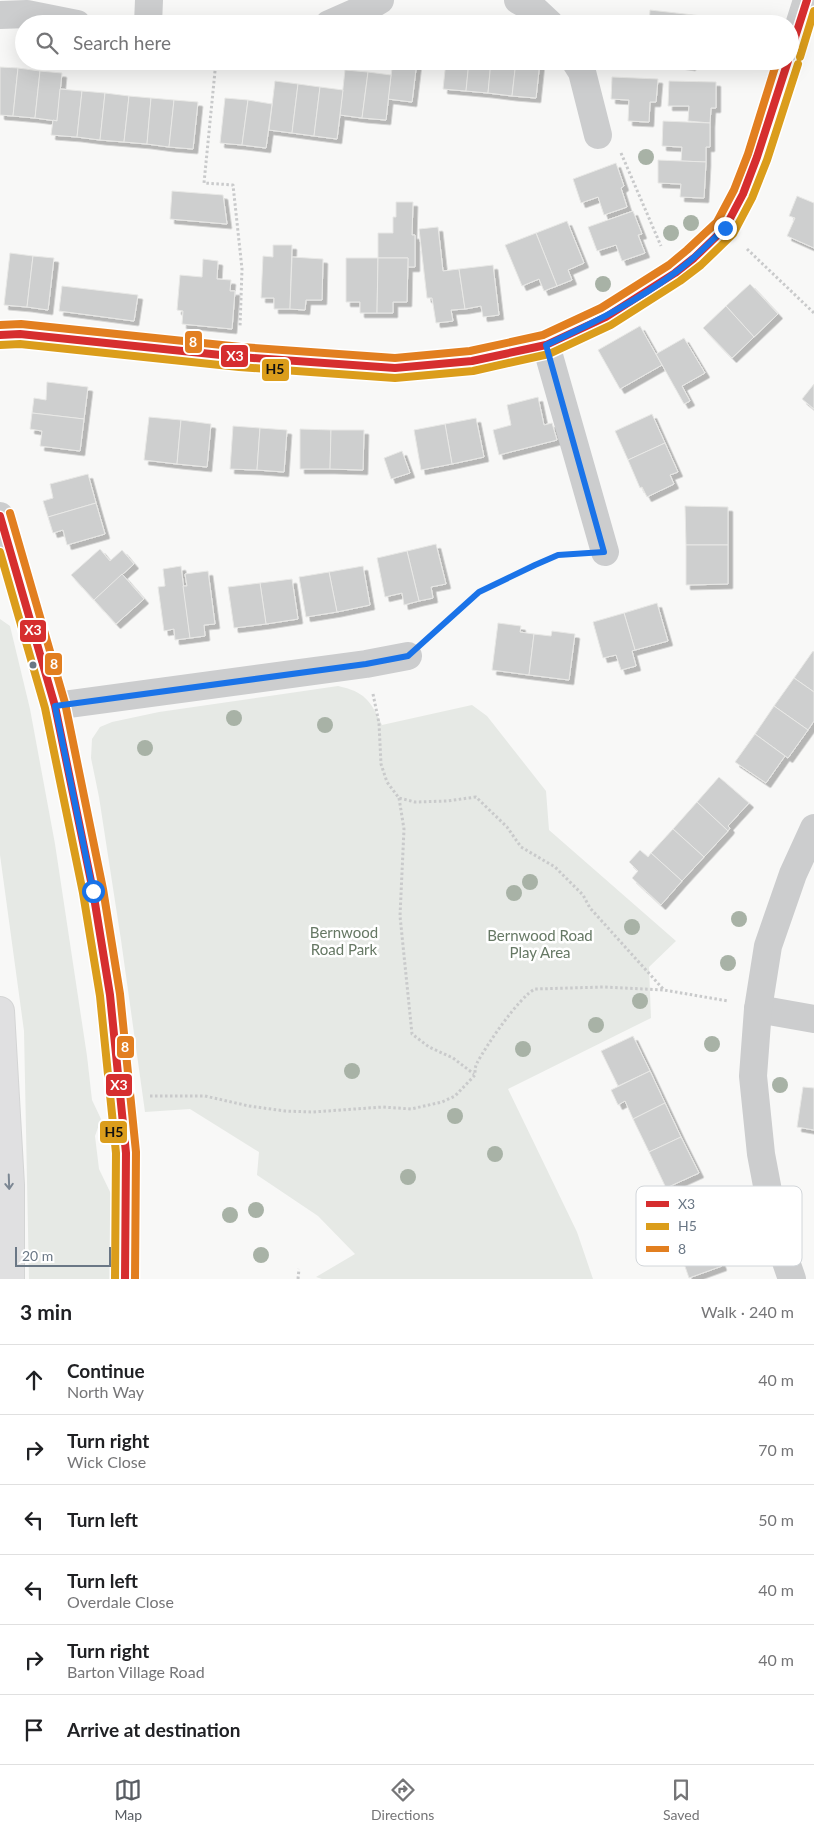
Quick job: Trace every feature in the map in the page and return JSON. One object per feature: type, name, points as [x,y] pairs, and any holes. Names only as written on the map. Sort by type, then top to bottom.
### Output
[{"type":"highway","points":[[0,1011],[10,1185],[10,1279]]},
{"type":"street","points":[[149,15],[150,0]]},
{"type":"street","points":[[350,15],[380,0]]},
{"type":"street","points":[[518,0],[540,15]]},
{"type":"street","points":[[799,39],[807,0]]},
{"type":"street","points":[[0,15],[32,15]]},
{"type":"street","points":[[581,70],[598,135]]},
{"type":"street","points":[[0,335],[20,334],[240,357],[395,368],[472,361],[546,345],[606,317],[675,273],[694,258],[725,228],[743,194],[789,70]]},
{"type":"street","points":[[546,345],[604,552]]},
{"type":"street","points":[[0,516],[55,706],[93,891],[110,995],[126,1153],[126,1279]]},
{"type":"street","points":[[55,706],[366,664],[408,656]]},
{"type":"street","points":[[767,1186],[761,1154],[753,1076],[758,1009],[768,946],[793,874],[814,828]]},
{"type":"street","points":[[758,1009],[814,1019]]},
{"type":"street","points":[[787,1266],[792,1279]]},
{"type":"path","points":[[215,70],[204,183],[233,185],[242,268],[240,357]]},
{"type":"path","points":[[598,135],[619,148],[659,241],[675,273]]},
{"type":"path","points":[[725,228],[814,313]]},
{"type":"path","points":[[408,656],[479,592],[558,555],[604,552]]},
{"type":"path","points":[[366,664],[379,723],[381,764],[387,782],[399,798],[404,829],[400,916],[412,1034],[429,1047],[454,1058],[475,1074]]},
{"type":"path","points":[[399,798],[415,802],[447,801],[476,797],[507,827],[522,847],[555,867],[583,895],[590,908],[664,990]]},
{"type":"path","points":[[121,1096],[205,1096],[249,1106],[286,1111],[313,1112],[383,1107],[411,1109],[442,1102],[455,1096],[475,1074],[475,1065],[505,1021],[522,999],[535,989],[604,987],[664,990],[731,1002],[758,1009]]},
{"type":"path","points":[[298,1279],[299,1269]]},
{"type":"green space","points":[[0,619],[10,626],[30,709],[55,844],[92,1100],[101,1119],[95,1136],[99,1169],[112,1196],[110,1279],[29,1279],[24,1031],[0,855]]},
{"type":"green space","name":"Bernwood Road Park","points":[[338,686],[355,691],[366,698],[382,725],[472,705],[487,716],[546,791],[549,830],[676,941],[649,967],[651,1018],[508,1089],[577,1232],[593,1279],[322,1279],[316,1277],[355,1254],[318,1216],[257,1175],[259,1152],[190,1109],[145,1112],[121,940],[99,797],[91,758],[92,739],[100,727],[112,722],[159,712]]},
{"type":"building","points":[[650,10],[694,15],[650,15]]},
{"type":"building","points":[[0,67],[15,68],[15,70],[18,70],[13,116],[0,115]]},
{"type":"building","points":[[18,70],[40,71],[35,118],[13,116]]},
{"type":"building","points":[[345,70],[368,72],[362,118],[340,115]]},
{"type":"building","points":[[392,70],[416,70],[412,102],[388,99]]},
{"type":"building","points":[[445,70],[468,70],[466,91],[443,89]]},
{"type":"building","points":[[468,70],[490,70],[488,93],[466,91]]},
{"type":"building","points":[[490,70],[515,70],[512,96],[488,93]]},
{"type":"building","points":[[515,70],[539,70],[536,98],[512,96]]},
{"type":"building","points":[[40,71],[62,73],[57,121],[35,118]]},
{"type":"building","points":[[368,72],[391,75],[386,120],[362,118]]},
{"type":"building","points":[[612,77],[658,79],[656,102],[650,102],[649,122],[628,121],[629,100],[611,99]]},
{"type":"building","points":[[275,81],[298,84],[292,133],[269,130]]},
{"type":"building","points":[[669,81],[716,82],[716,108],[711,108],[710,123],[688,121],[689,106],[668,106]]},
{"type":"building","points":[[298,84],[320,87],[314,136],[292,133]]},
{"type":"building","points":[[320,87],[343,90],[337,139],[314,136]]},
{"type":"building","points":[[60,89],[82,91],[77,137],[51,135],[53,120],[57,121]]},
{"type":"building","points":[[82,91],[105,93],[100,140],[77,137]]},
{"type":"building","points":[[105,93],[129,96],[124,142],[100,140]]},
{"type":"building","points":[[129,96],[151,98],[147,144],[124,142]]},
{"type":"building","points":[[151,98],[174,100],[169,147],[147,144]]},
{"type":"building","points":[[225,98],[248,100],[242,145],[220,143]]},
{"type":"building","points":[[174,100],[198,102],[193,149],[169,147]]},
{"type":"building","points":[[248,100],[272,104],[266,148],[242,145]]},
{"type":"building","points":[[663,121],[710,123],[710,147],[706,147],[706,162],[681,161],[682,147],[662,146]]},
{"type":"building","points":[[658,160],[706,162],[704,198],[680,197],[681,184],[658,183]]},
{"type":"building","points":[[616,163],[624,186],[621,188],[627,207],[604,215],[598,197],[581,203],[573,179]]},
{"type":"building","points":[[172,191],[223,195],[227,224],[170,219]]},
{"type":"building","points":[[797,196],[814,203],[814,248],[787,236],[795,218],[789,216]]},
{"type":"building","points":[[396,202],[413,202],[412,235],[415,235],[415,267],[408,267],[408,258],[378,258],[378,233],[393,233],[393,217],[396,217]]},
{"type":"building","points":[[633,211],[642,234],[638,235],[645,253],[622,261],[616,245],[597,251],[588,227]]},
{"type":"building","points":[[567,221],[584,263],[568,270],[572,280],[557,286],[536,233]]},
{"type":"building","points":[[438,227],[443,271],[459,269],[465,309],[451,310],[453,321],[436,323],[432,298],[427,298],[419,229]]},
{"type":"building","points":[[536,233],[557,286],[544,291],[539,279],[522,286],[505,245]]},
{"type":"building","points":[[273,245],[292,245],[290,309],[274,309],[274,298],[261,298],[263,256],[273,257]]},
{"type":"building","points":[[10,253],[33,256],[27,307],[4,305]]},
{"type":"building","points":[[33,256],[54,258],[48,310],[27,307]]},
{"type":"building","points":[[292,257],[323,259],[322,300],[306,300],[305,310],[290,309]]},
{"type":"building","points":[[346,258],[378,258],[377,313],[360,313],[360,302],[346,302]]},
{"type":"building","points":[[378,258],[408,258],[407,302],[393,302],[393,313],[377,313]]},
{"type":"building","points":[[203,259],[218,261],[217,279],[231,280],[230,291],[235,291],[232,329],[182,324],[183,311],[177,310],[180,275],[202,277]]},
{"type":"building","points":[[493,265],[499,315],[483,317],[481,306],[465,309],[459,269]]},
{"type":"building","points":[[750,284],[778,314],[754,337],[726,306]]},
{"type":"building","points":[[62,286],[138,295],[134,321],[59,311]]},
{"type":"building","points":[[726,306],[754,337],[732,358],[703,328]]},
{"type":"building","points":[[640,326],[662,365],[620,389],[598,350]]},
{"type":"building","points":[[684,338],[705,373],[682,386],[690,401],[684,404],[656,354]]},
{"type":"building","points":[[47,382],[88,387],[84,419],[32,413],[34,398],[46,400]]},
{"type":"building","points":[[814,384],[814,409],[802,399]]},
{"type":"building","points":[[538,397],[544,425],[552,423],[557,440],[499,455],[493,430],[511,425],[507,405]]},
{"type":"building","points":[[32,413],[84,419],[80,451],[40,446],[42,431],[30,429]]},
{"type":"building","points":[[652,414],[665,443],[628,460],[615,431]]},
{"type":"building","points":[[149,417],[181,420],[177,464],[144,460]]},
{"type":"building","points":[[476,418],[484,457],[452,464],[445,424]]},
{"type":"building","points":[[181,420],[211,424],[207,467],[177,464]]},
{"type":"building","points":[[445,424],[452,464],[421,470],[414,430]]},
{"type":"building","points":[[233,426],[260,428],[257,470],[230,469]]},
{"type":"building","points":[[260,428],[287,430],[284,472],[257,470]]},
{"type":"building","points":[[300,429],[331,430],[330,469],[300,469]]},
{"type":"building","points":[[331,430],[364,430],[363,470],[330,469]]},
{"type":"building","points":[[665,443],[678,472],[670,475],[674,484],[647,497],[642,487],[640,488],[628,460]]},
{"type":"building","points":[[402,451],[410,473],[391,479],[384,458]]},
{"type":"building","points":[[88,474],[96,503],[48,517],[43,501],[53,498],[50,484]]},
{"type":"building","points":[[96,503],[105,534],[67,545],[63,530],[53,533],[48,517]]},
{"type":"building","points":[[685,506],[728,507],[728,545],[686,545]]},
{"type":"building","points":[[436,544],[446,584],[431,587],[433,598],[419,601],[407,551]]},
{"type":"building","points":[[686,545],[728,545],[728,584],[686,585]]},
{"type":"building","points":[[100,549],[110,561],[122,550],[134,564],[94,600],[71,575]]},
{"type":"building","points":[[407,551],[419,601],[404,605],[402,593],[385,597],[377,558]]},
{"type":"building","points":[[181,566],[190,638],[175,640],[174,629],[164,631],[158,587],[165,586],[163,569]]},
{"type":"building","points":[[363,566],[370,605],[337,612],[329,572]]},
{"type":"building","points":[[208,571],[215,624],[204,625],[205,636],[190,638],[183,586],[187,586],[185,574]]},
{"type":"building","points":[[329,572],[337,612],[306,617],[299,577]]},
{"type":"building","points":[[122,574],[144,599],[116,624],[94,600]]},
{"type":"building","points":[[292,579],[298,619],[266,624],[260,583]]},
{"type":"building","points":[[260,583],[266,624],[234,628],[228,587]]},
{"type":"building","points":[[657,603],[668,641],[635,650],[624,613]]},
{"type":"building","points":[[624,613],[635,650],[632,651],[636,666],[621,670],[616,655],[603,658],[593,622]]},
{"type":"building","points":[[498,623],[521,626],[520,632],[534,634],[529,675],[492,670]]},
{"type":"building","points":[[552,631],[575,634],[569,680],[529,675],[534,634],[551,636]]},
{"type":"building","points":[[814,652],[814,692],[794,678]]},
{"type":"building","points":[[794,678],[814,692],[814,721],[808,730],[774,706]]},
{"type":"building","points":[[774,706],[808,730],[788,758],[755,734]]},
{"type":"building","points":[[755,734],[785,756],[766,783],[735,762]]},
{"type":"building","points":[[719,777],[749,803],[728,826],[730,828],[728,831],[697,802]]},
{"type":"building","points":[[697,802],[728,831],[704,857],[673,829]]},
{"type":"building","points":[[673,829],[704,857],[682,881],[651,853]]},
{"type":"building","points":[[640,850],[648,857],[651,853],[682,881],[661,905],[632,878],[638,871],[629,862]]},
{"type":"building","points":[[633,1036],[650,1071],[618,1086],[601,1051]]},
{"type":"building","points":[[650,1071],[665,1103],[633,1119],[625,1101],[618,1105],[611,1090]]},
{"type":"building","points":[[803,1087],[814,1088],[814,1130],[797,1127]]},
{"type":"building","points":[[665,1103],[681,1137],[649,1152],[633,1119]]},
{"type":"building","points":[[681,1137],[699,1173],[670,1186],[665,1186],[649,1152]]},
{"type":"building","points":[[685,1266],[722,1266],[689,1278]]},
{"type":"transit line","name":"X3","points":[[799,25],[807,0]]},
{"type":"transit line","name":"H5","points":[[800,57],[814,11]]},
{"type":"transit line","name":"8","points":[[0,325],[21,324],[241,347],[395,358],[470,351],[543,335],[601,308],[669,265],[717,222],[734,190],[748,154],[774,70]]},
{"type":"transit line","name":"X3","points":[[0,335],[20,334],[240,357],[395,368],[472,361],[546,345],[606,317],[675,273],[694,258],[725,228],[743,194],[785,70]]},
{"type":"transit line","name":"H5","points":[[0,345],[20,344],[239,367],[395,378],[473,371],[549,354],[611,325],[680,281],[701,265],[733,234],[752,198],[767,160],[796,70]]},
{"type":"transit line","name":"8","points":[[10,513],[65,703],[103,889],[120,994],[136,1152],[135,1279]]},
{"type":"transit line","name":"X3","points":[[0,516],[55,706],[93,891],[110,995],[126,1153],[125,1279]]},
{"type":"transit line","name":"H5","points":[[0,552],[45,708],[83,893],[100,996],[116,1153],[115,1279]]},
{"type":"route","points":[[93,891],[55,706],[366,664],[408,656],[479,592],[558,555],[604,552],[546,345],[606,317],[675,273],[694,258],[725,228]]},
{"type":"park label","name":"Bernwood Road Play Area","points":[[540,944]]}]
